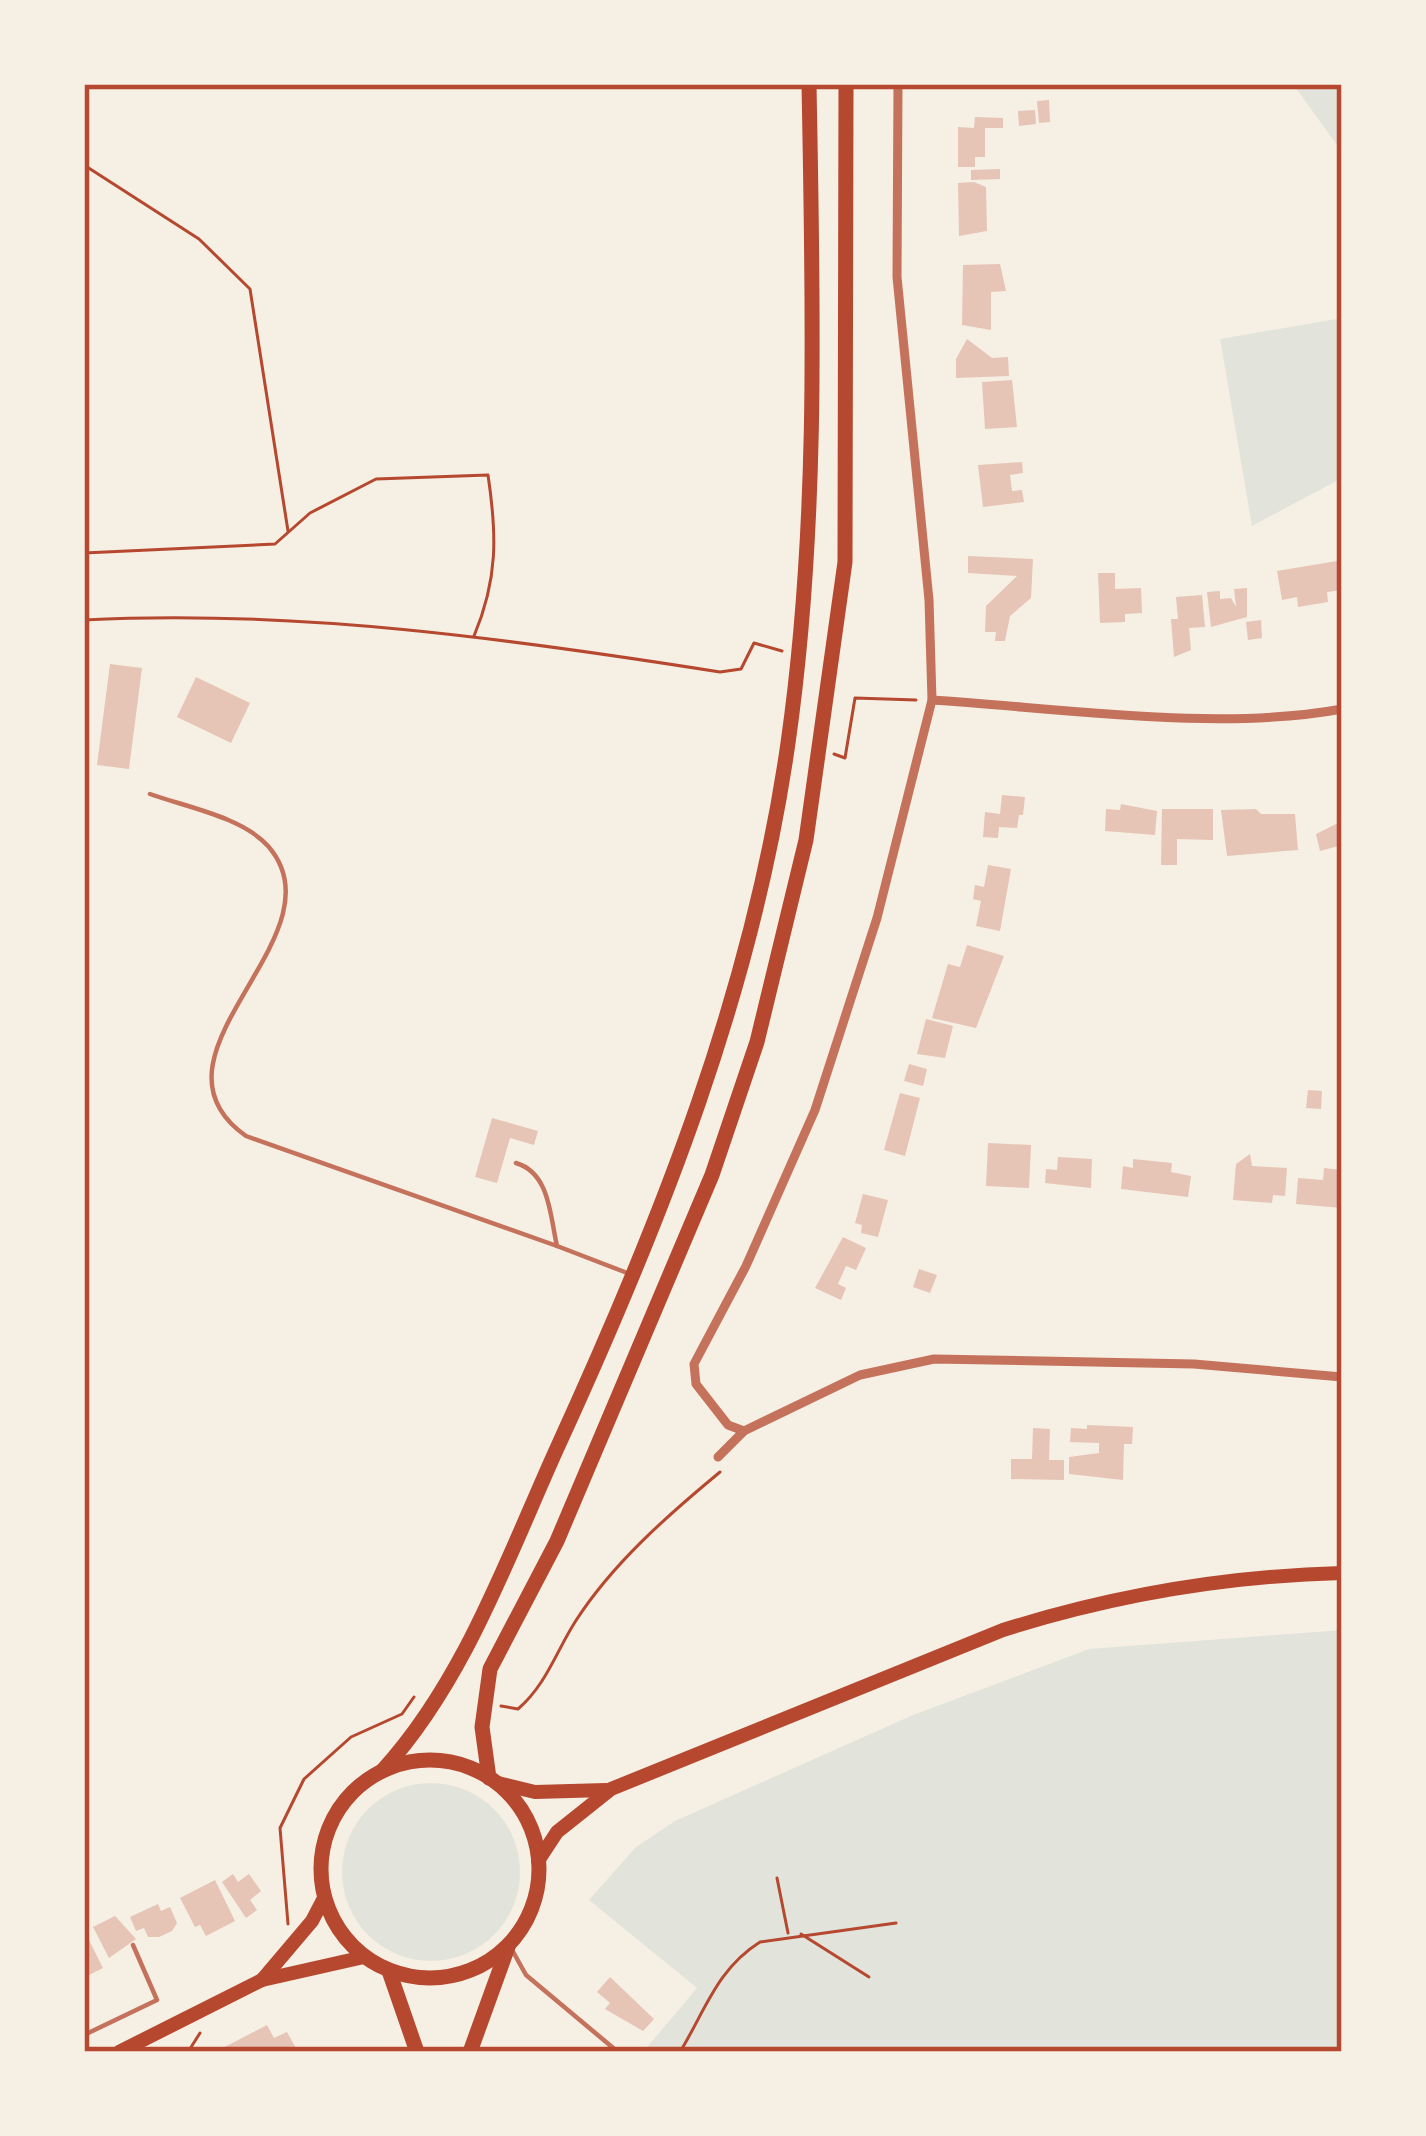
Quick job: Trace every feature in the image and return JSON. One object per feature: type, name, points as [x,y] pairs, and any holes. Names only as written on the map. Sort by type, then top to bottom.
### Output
[{"type":"highway","points":[[509,1944],[489,1961],[453,1975],[415,1978],[389,1971],[364,1957],[333,1920],[320,1873],[330,1823],[344,1802],[383,1770],[442,1694],[636,1276],[722,1032],[762,880],[788,746],[806,560],[812,426],[809,84]]},
{"type":"highway","points":[[493,1781],[482,1727],[490,1669],[557,1541],[712,1175],[757,1042],[806,840],[845,562],[846,84]]},
{"type":"highway","points":[[383,1770],[437,1760],[493,1781],[521,1810],[538,1861],[532,1906],[509,1944],[470,2052]]},
{"type":"highway","points":[[389,1971],[416,2038],[417,2052]]},
{"type":"main road","points":[[538,1861],[582,1808],[611,1789],[928,1657],[1065,1611],[1211,1581],[1342,1574]]},
{"type":"main road","points":[[493,1781],[535,1792],[611,1789]]},
{"type":"main road","points":[[262,1980],[313,1921],[324,1898]]},
{"type":"main road","points":[[123,2051],[262,1980],[364,1957]]},
{"type":"street","points":[[744,1431],[728,1425],[696,1384],[694,1364],[754,1250],[815,1110],[878,918],[932,700],[929,600],[897,278],[898,84]]},
{"type":"street","points":[[932,700],[1174,715],[1308,715],[1342,709]]},
{"type":"street","points":[[718,1457],[744,1431],[860,1375],[934,1360],[1170,1363],[1342,1377]]},
{"type":"lane","points":[[150,794],[254,837],[269,848],[283,884],[283,919],[222,1038],[210,1075],[211,1100],[223,1120],[246,1136],[636,1276]]},
{"type":"lane","points":[[516,1163],[531,1167],[541,1178],[557,1246]]},
{"type":"lane","points":[[509,1944],[526,1975],[618,2052]]},
{"type":"lane","points":[[84,2035],[157,2000],[133,1945]]},
{"type":"path","points":[[84,165],[199,239],[250,289],[288,532]]},
{"type":"path","points":[[84,553],[275,544],[310,513],[376,478],[488,475],[498,548],[490,597],[473,638]]},
{"type":"path","points":[[84,620],[283,622],[473,638],[720,672],[741,669],[754,643],[776,649]]},
{"type":"path","points":[[845,758],[855,698],[932,700]]},
{"type":"path","points":[[777,1878],[788,1935]]},
{"type":"path","points":[[680,2052],[725,1972],[760,1942],[896,1923]]},
{"type":"path","points":[[800,1933],[869,1977]]},
{"type":"shaded area","points":[[1293,84],[1342,84],[1342,152]]},
{"type":"shaded area","points":[[1342,318],[1342,478],[1252,526],[1220,339]]},
{"type":"shaded area","points":[[1342,1630],[1342,2052],[643,2052],[697,1988],[589,1900],[636,1847],[675,1821],[913,1715],[1089,1649]]},
{"type":"shaded area","points":[[431,1783],[465,1790],[494,1809],[513,1838],[520,1872],[513,1906],[494,1935],[465,1954],[431,1961],[397,1954],[368,1935],[349,1906],[342,1872],[349,1838],[368,1809],[397,1790]]},
{"type":"building","points":[[1049,100],[1050,122],[1039,123],[1037,101]]},
{"type":"building","points":[[1035,110],[1036,124],[1019,126],[1018,111]]},
{"type":"building","points":[[975,117],[1003,118],[1003,128],[985,128],[985,157],[975,157],[975,167],[958,167],[958,127],[974,128]]},
{"type":"building","points":[[1000,169],[1000,179],[971,180],[971,170]]},
{"type":"building","points":[[958,183],[986,187],[987,231],[959,236]]},
{"type":"building","points":[[1000,264],[1006,291],[991,292],[991,330],[962,325],[963,265]]},
{"type":"building","points":[[967,339],[992,358],[1008,357],[1009,376],[956,378],[956,359]]},
{"type":"building","points":[[1012,380],[1017,427],[985,429],[982,382]]},
{"type":"building","points":[[1022,462],[1023,473],[1010,475],[1012,491],[1022,490],[1024,502],[983,507],[978,465]]},
{"type":"building","points":[[968,556],[1033,559],[1031,598],[1010,616],[1005,641],[995,641],[996,632],[985,632],[986,606],[1017,576],[968,573]]},
{"type":"building","points":[[1337,561],[1342,590],[1327,592],[1328,602],[1298,607],[1297,597],[1282,600],[1277,571]]},
{"type":"building","points":[[1098,573],[1115,573],[1115,589],[1141,588],[1142,613],[1125,614],[1125,622],[1100,623]]},
{"type":"building","points":[[1247,588],[1247,617],[1211,627],[1207,592],[1220,591],[1220,599],[1231,598],[1236,607],[1234,589]]},
{"type":"building","points":[[1202,595],[1205,627],[1189,628],[1191,650],[1174,657],[1171,619],[1178,619],[1176,597]]},
{"type":"building","points":[[1261,620],[1262,638],[1248,640],[1246,622]]},
{"type":"building","points":[[110,664],[142,668],[129,769],[97,765]]},
{"type":"building","points":[[196,677],[250,703],[231,743],[177,717]]},
{"type":"building","points":[[1002,795],[1025,797],[1023,815],[1019,815],[1017,828],[999,827],[998,838],[983,837],[985,812],[1000,814]]},
{"type":"building","points":[[1121,804],[1157,811],[1155,835],[1105,831],[1106,809],[1120,810]]},
{"type":"building","points":[[1162,809],[1213,809],[1213,840],[1177,839],[1177,865],[1161,865]]},
{"type":"building","points":[[1256,809],[1261,814],[1295,814],[1298,850],[1227,856],[1221,810]]},
{"type":"building","points":[[1342,821],[1342,845],[1320,851],[1316,834]]},
{"type":"building","points":[[988,865],[1011,869],[1000,931],[976,926],[981,901],[973,899],[975,885],[984,887]]},
{"type":"building","points":[[967,945],[1004,956],[976,1028],[932,1018],[948,964],[960,967]]},
{"type":"building","points":[[926,1019],[953,1026],[945,1058],[917,1054]]},
{"type":"building","points":[[909,1064],[927,1069],[923,1086],[904,1081]]},
{"type":"building","points":[[1308,1090],[1322,1091],[1321,1109],[1306,1108]]},
{"type":"building","points":[[900,1093],[920,1098],[905,1156],[884,1150]]},
{"type":"building","points":[[492,1118],[538,1131],[534,1145],[510,1138],[497,1183],[475,1177]]},
{"type":"building","points":[[988,1143],[1031,1145],[1029,1188],[986,1186]]},
{"type":"building","points":[[1250,1154],[1252,1166],[1287,1168],[1285,1196],[1273,1195],[1272,1203],[1233,1200],[1236,1164]]},
{"type":"building","points":[[1058,1157],[1092,1159],[1091,1188],[1045,1183],[1046,1169],[1057,1170]]},
{"type":"building","points":[[1133,1159],[1172,1163],[1171,1172],[1191,1176],[1188,1197],[1121,1189],[1123,1166],[1133,1168]]},
{"type":"building","points":[[1324,1168],[1342,1170],[1342,1208],[1296,1204],[1298,1178],[1323,1180]]},
{"type":"building","points":[[863,1194],[888,1200],[878,1237],[861,1233],[862,1225],[855,1223]]},
{"type":"building","points":[[843,1237],[866,1248],[856,1270],[846,1266],[838,1284],[846,1288],[841,1300],[815,1288]]},
{"type":"building","points":[[919,1269],[937,1275],[930,1293],[913,1287]]},
{"type":"building","points":[[1087,1425],[1133,1427],[1132,1444],[1124,1444],[1123,1480],[1069,1474],[1069,1457],[1099,1453],[1099,1443],[1070,1442],[1071,1428],[1087,1429]]},
{"type":"building","points":[[1033,1428],[1050,1429],[1049,1460],[1064,1460],[1064,1480],[1011,1479],[1011,1459],[1032,1459]]},
{"type":"building","points":[[233,1874],[238,1882],[249,1874],[261,1891],[250,1900],[257,1910],[246,1918],[222,1882]]},
{"type":"building","points":[[215,1880],[235,1921],[206,1936],[200,1925],[195,1927],[180,1898]]},
{"type":"building","points":[[158,1904],[161,1911],[170,1907],[177,1923],[172,1931],[148,1937],[144,1928],[136,1931],[130,1917]]},
{"type":"building","points":[[115,1916],[136,1939],[109,1958],[93,1927]]},
{"type":"building","points":[[89,1940],[103,1968],[89,1975],[84,1942]]},
{"type":"building","points":[[610,1977],[654,2019],[643,2031],[605,2009],[610,2003],[597,1992]]},
{"type":"building","points":[[267,2025],[274,2038],[287,2032],[298,2052],[215,2052]]}]
